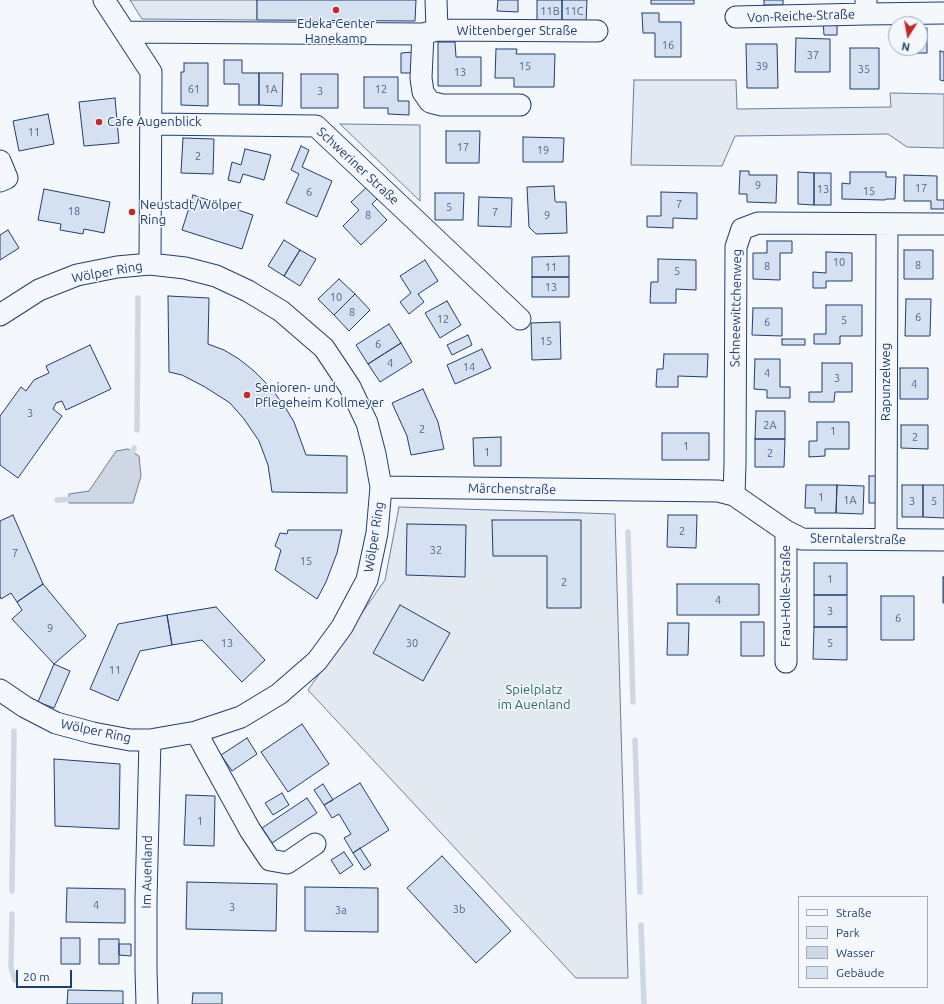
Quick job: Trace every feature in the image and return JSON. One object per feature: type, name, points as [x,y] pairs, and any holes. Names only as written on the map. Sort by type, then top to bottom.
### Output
[{"type":"street","points":[[104,0],[150,72],[150,264]]},
{"type":"street","points":[[436,0],[421,78],[423,92],[430,102],[442,105],[520,106]]},
{"type":"street","name":"Von-Reiche-Straße","points":[[736,17],[866,7],[944,13]]},
{"type":"street","name":"Wittenberger Straße","points":[[125,32],[597,31]]},
{"type":"street","name":"Schweriner Straße","points":[[151,124],[316,126],[520,319]]},
{"type":"street","points":[[0,161],[7,178],[0,181]]},
{"type":"street","name":"Schneewittchenweg","points":[[734,494],[736,247],[742,229],[758,223],[944,224]]},
{"type":"street","name":"Rapunzelweg","points":[[886,540],[887,224]]},
{"type":"street","name":"Wölper Ring","points":[[0,314],[38,290],[76,275],[117,267],[150,264],[185,268],[216,276],[248,291],[281,311],[324,348],[350,387],[367,423],[381,487],[377,533],[367,580],[342,627],[317,660],[279,694],[241,717],[196,732],[150,740],[130,740],[94,733],[56,723],[25,707],[0,690]]},
{"type":"street","name":"Märchenstraße","points":[[381,487],[642,490]]},
{"type":"street","name":"Sterntalerstraße","points":[[642,490],[718,491],[734,494],[786,531],[802,538],[944,540]]},
{"type":"street","name":"Frau-Holle-Straße","points":[[786,531],[786,662]]},
{"type":"street","points":[[196,732],[250,830],[270,860],[287,863],[315,844]]},
{"type":"street","name":"Im Auenland","points":[[147,1004],[146,916],[150,740]]},
{"type":"green space","points":[[634,80],[736,80],[737,109],[891,107],[890,93],[944,94],[944,148],[907,147],[888,134],[735,136],[722,166],[631,165]]},
{"type":"green space","points":[[340,124],[420,125],[420,201]]},
{"type":"green space","name":"Spielplatz im Auenland","points":[[399,507],[615,514],[628,978],[576,978],[308,690],[385,580]]},
{"type":"shaded area","points":[[130,0],[257,0],[257,20],[142,19]]},
{"type":"water","points":[[128,449],[139,456],[141,476],[133,503],[69,503],[69,494],[89,491],[116,451]]},
{"type":"building","name":"Edeka Center Hanekamp","points":[[257,0],[416,0],[415,21],[257,20]]},
{"type":"building","points":[[498,0],[518,0],[518,12],[497,11]]},
{"type":"building","points":[[537,0],[562,0],[562,22],[537,22]]},
{"type":"building","points":[[562,0],[587,0],[586,22],[562,22]]},
{"type":"building","points":[[651,0],[694,0],[694,4],[651,4]]},
{"type":"building","points":[[764,0],[783,0],[783,5],[764,5]]},
{"type":"building","points":[[642,13],[659,13],[659,22],[681,22],[681,57],[655,57],[655,33],[643,33]]},
{"type":"building","points":[[837,19],[837,35],[824,35],[823,20]]},
{"type":"building","points":[[796,38],[830,39],[830,72],[795,72]]},
{"type":"building","points":[[438,42],[455,42],[456,57],[481,57],[481,86],[438,86]]},
{"type":"building","points":[[746,44],[777,44],[778,88],[747,88]]},
{"type":"building","points":[[850,48],[879,48],[879,89],[850,89]]},
{"type":"building","points":[[496,49],[517,49],[516,54],[555,54],[554,87],[514,87],[514,78],[495,78]]},
{"type":"building","points":[[940,51],[944,52],[944,81],[940,80]]},
{"type":"building","points":[[414,52],[414,73],[401,73],[401,53]]},
{"type":"building","points":[[224,60],[242,60],[242,73],[259,73],[259,105],[239,105],[239,84],[224,84]]},
{"type":"building","points":[[184,63],[208,63],[208,106],[181,105],[181,72],[184,72]]},
{"type":"building","points":[[259,73],[283,73],[282,106],[259,105]]},
{"type":"building","points":[[301,74],[338,74],[338,108],[301,108]]},
{"type":"building","points":[[364,77],[398,77],[398,101],[409,101],[409,115],[388,114],[388,108],[364,108]]},
{"type":"building","name":"Cafe Augenblick","points":[[115,98],[119,143],[84,146],[79,102]]},
{"type":"building","points":[[48,114],[54,144],[19,151],[13,121]]},
{"type":"building","points":[[446,131],[480,131],[479,163],[446,163]]},
{"type":"building","points":[[523,137],[564,138],[563,162],[523,162]]},
{"type":"building","points":[[183,138],[214,139],[213,174],[181,173]]},
{"type":"building","points":[[301,146],[309,150],[302,167],[332,181],[317,217],[286,203],[299,174],[291,170]]},
{"type":"building","points":[[245,149],[271,155],[264,180],[243,174],[240,183],[228,180],[232,162],[241,165]]},
{"type":"building","points":[[740,171],[749,171],[749,175],[777,175],[776,203],[747,202],[747,194],[739,194]]},
{"type":"building","points":[[798,172],[814,173],[814,205],[798,204]]},
{"type":"building","points":[[850,172],[886,172],[886,177],[896,177],[895,199],[842,199],[842,183],[850,184]]},
{"type":"building","points":[[814,173],[831,173],[831,205],[814,205]]},
{"type":"building","points":[[904,175],[937,176],[937,200],[944,200],[944,209],[931,209],[931,201],[904,201]]},
{"type":"building","points":[[554,186],[555,201],[566,202],[567,233],[536,234],[529,227],[527,187]]},
{"type":"building","points":[[367,187],[378,198],[372,204],[387,220],[361,245],[343,226],[359,210],[351,202]]},
{"type":"building","points":[[44,189],[110,202],[104,233],[84,229],[83,234],[60,230],[61,224],[38,220]]},
{"type":"building","points":[[661,192],[697,193],[697,219],[673,218],[673,228],[647,227],[647,216],[661,216]]},
{"type":"building","points":[[435,193],[464,193],[463,220],[435,220]]},
{"type":"building","points":[[193,195],[253,215],[242,249],[182,230]]},
{"type":"building","points":[[479,197],[512,198],[511,227],[478,226]]},
{"type":"building","points":[[8,230],[19,248],[0,260],[0,235]]},
{"type":"building","points":[[284,240],[300,250],[284,276],[268,266]]},
{"type":"building","points":[[767,241],[792,241],[792,253],[780,253],[780,280],[753,279],[753,253],[767,253]]},
{"type":"building","points":[[300,250],[316,259],[300,286],[284,276]]},
{"type":"building","points":[[904,250],[933,250],[933,279],[904,279]]},
{"type":"building","points":[[826,252],[852,253],[852,281],[826,281],[826,288],[813,288],[813,272],[826,273]]},
{"type":"building","points":[[569,256],[569,277],[532,277],[532,257]]},
{"type":"building","points":[[658,259],[696,260],[696,290],[676,289],[676,303],[650,303],[651,282],[658,282]]},
{"type":"building","points":[[425,260],[438,281],[418,294],[424,302],[409,314],[400,302],[411,293],[400,276]]},
{"type":"building","points":[[532,277],[569,277],[569,297],[532,297]]},
{"type":"building","points":[[339,279],[355,294],[334,315],[318,299]]},
{"type":"building","points":[[355,294],[370,310],[349,331],[334,315]]},
{"type":"building","name":"Senioren- und Pflegeheim Kollmeyer","points":[[168,296],[209,298],[208,344],[224,350],[239,359],[271,388],[294,422],[306,455],[347,456],[347,493],[272,492],[268,465],[259,441],[244,419],[230,403],[205,387],[182,375],[169,372]]},
{"type":"building","points":[[906,299],[931,299],[930,336],[905,336]]},
{"type":"building","points":[[447,301],[461,325],[440,338],[425,313]]},
{"type":"building","points":[[826,305],[862,305],[862,336],[840,336],[840,344],[814,344],[814,334],[826,334]]},
{"type":"building","points":[[753,308],[782,308],[782,336],[752,335]]},
{"type":"building","points":[[560,322],[561,359],[532,360],[531,323]]},
{"type":"building","points":[[389,324],[401,343],[368,364],[356,345]]},
{"type":"building","points":[[468,335],[472,345],[452,355],[447,345]]},
{"type":"building","points":[[782,339],[805,339],[805,345],[782,345]]},
{"type":"building","points":[[401,343],[412,362],[380,382],[368,364]]},
{"type":"building","points":[[90,345],[111,389],[66,410],[62,401],[56,403],[53,409],[62,416],[18,478],[0,465],[0,416],[21,387],[26,391],[34,380],[49,373],[46,366]]},
{"type":"building","points":[[482,349],[491,368],[455,384],[447,365]]},
{"type":"building","points":[[664,354],[708,354],[707,377],[678,376],[678,387],[656,387],[657,369],[663,369]]},
{"type":"building","points":[[755,359],[780,359],[780,387],[790,387],[790,398],[767,398],[767,390],[754,389]]},
{"type":"building","points":[[822,363],[852,363],[852,392],[835,392],[834,402],[809,402],[809,392],[822,392]]},
{"type":"building","points":[[900,368],[928,368],[928,399],[900,399]]},
{"type":"building","points":[[423,389],[438,422],[444,449],[411,455],[407,436],[392,403]]},
{"type":"building","points":[[756,411],[785,411],[785,439],[755,439]]},
{"type":"building","points":[[817,422],[849,422],[849,449],[825,449],[825,456],[809,457],[809,441],[817,441]]},
{"type":"building","points":[[901,425],[928,425],[928,449],[901,448]]},
{"type":"building","points":[[662,433],[709,433],[709,460],[662,460]]},
{"type":"building","points":[[501,437],[501,466],[474,466],[473,438]]},
{"type":"building","points":[[755,439],[785,439],[784,467],[755,467]]},
{"type":"building","points":[[869,476],[878,476],[877,503],[869,503]]},
{"type":"building","points":[[806,485],[837,485],[836,513],[815,513],[815,508],[805,508]]},
{"type":"building","points":[[837,485],[864,486],[863,514],[836,513]]},
{"type":"building","points":[[902,485],[923,485],[923,517],[902,517]]},
{"type":"building","points":[[923,485],[944,485],[944,518],[923,517]]},
{"type":"building","points":[[13,515],[43,584],[17,602],[11,593],[1,599],[0,596],[0,521]]},
{"type":"building","points":[[668,515],[697,515],[696,548],[667,547]]},
{"type":"building","points":[[492,520],[581,520],[581,608],[547,608],[547,556],[493,556]]},
{"type":"building","points":[[407,524],[466,525],[465,577],[406,575]]},
{"type":"building","points":[[288,530],[342,530],[337,553],[326,582],[317,599],[275,570],[281,550],[275,546],[280,533],[287,534]]},
{"type":"building","points":[[814,563],[847,563],[847,595],[814,595]]},
{"type":"building","points":[[944,577],[944,603],[943,603]]},
{"type":"building","points":[[43,584],[86,636],[54,664],[12,619],[22,610],[17,602]]},
{"type":"building","points":[[677,584],[759,584],[759,615],[677,615]]},
{"type":"building","points":[[814,595],[847,595],[847,627],[814,627]]},
{"type":"building","points":[[881,596],[914,596],[914,640],[881,640]]},
{"type":"building","points":[[400,605],[450,633],[423,681],[373,653]]},
{"type":"building","points":[[216,607],[265,660],[242,682],[202,640],[172,645],[167,615]]},
{"type":"building","points":[[167,615],[172,645],[140,651],[118,701],[90,689],[118,624]]},
{"type":"building","points":[[741,622],[764,622],[764,656],[741,656]]},
{"type":"building","points":[[668,623],[689,623],[688,655],[667,655]]},
{"type":"building","points":[[814,627],[847,627],[847,660],[813,659]]},
{"type":"building","points":[[54,664],[70,671],[54,708],[38,702]]},
{"type":"building","points":[[302,724],[329,764],[288,792],[261,752]]},
{"type":"building","points":[[247,738],[257,754],[232,771],[221,755]]},
{"type":"building","points":[[54,759],[120,764],[119,829],[55,826]]},
{"type":"building","points":[[360,783],[389,830],[353,853],[344,838],[351,834],[339,814],[332,818],[324,805]]},
{"type":"building","points":[[323,784],[333,800],[324,805],[314,790]]},
{"type":"building","points":[[282,793],[289,805],[273,815],[265,803]]},
{"type":"building","points":[[186,795],[215,796],[214,846],[184,845]]},
{"type":"building","points":[[307,798],[317,813],[272,843],[262,828]]},
{"type":"building","points":[[360,848],[371,865],[364,870],[353,853]]},
{"type":"building","points":[[344,852],[353,865],[340,874],[331,860]]},
{"type":"building","points":[[442,856],[511,931],[476,963],[407,888]]},
{"type":"building","points":[[187,882],[277,884],[276,931],[186,929]]},
{"type":"building","points":[[305,887],[378,888],[378,932],[305,931]]},
{"type":"building","points":[[67,888],[125,889],[125,923],[66,922]]},
{"type":"building","points":[[61,938],[80,938],[80,964],[61,964]]},
{"type":"building","points":[[99,939],[119,939],[119,964],[99,964]]},
{"type":"building","points":[[119,944],[131,944],[131,956],[119,955]]},
{"type":"building","points":[[68,990],[123,991],[123,1004],[67,1004]]},
{"type":"building","points":[[193,993],[222,993],[222,1004],[192,1004]]},
{"type":"waterway","points":[[137,430],[138,298]]},
{"type":"waterway","points":[[129,458],[134,448]]},
{"type":"waterway","points":[[57,500],[75,499]]},
{"type":"waterway","points":[[628,532],[633,702]]},
{"type":"waterway","points":[[12,891],[14,731]]},
{"type":"waterway","points":[[635,740],[640,892]]},
{"type":"waterway","points":[[12,914],[11,968],[15,980]]},
{"type":"waterway","points":[[641,925],[644,1004]]},
{"type":"place","name":"Edeka Center Hanekamp","points":[[336,10]]},
{"type":"place","name":"Cafe Augenblick","points":[[99,122]]},
{"type":"place","name":"Neustadt/Wölper Ring","points":[[132,212]]},
{"type":"place","name":"Senioren- und Pflegeheim Kollmeyer","points":[[247,395]]}]
